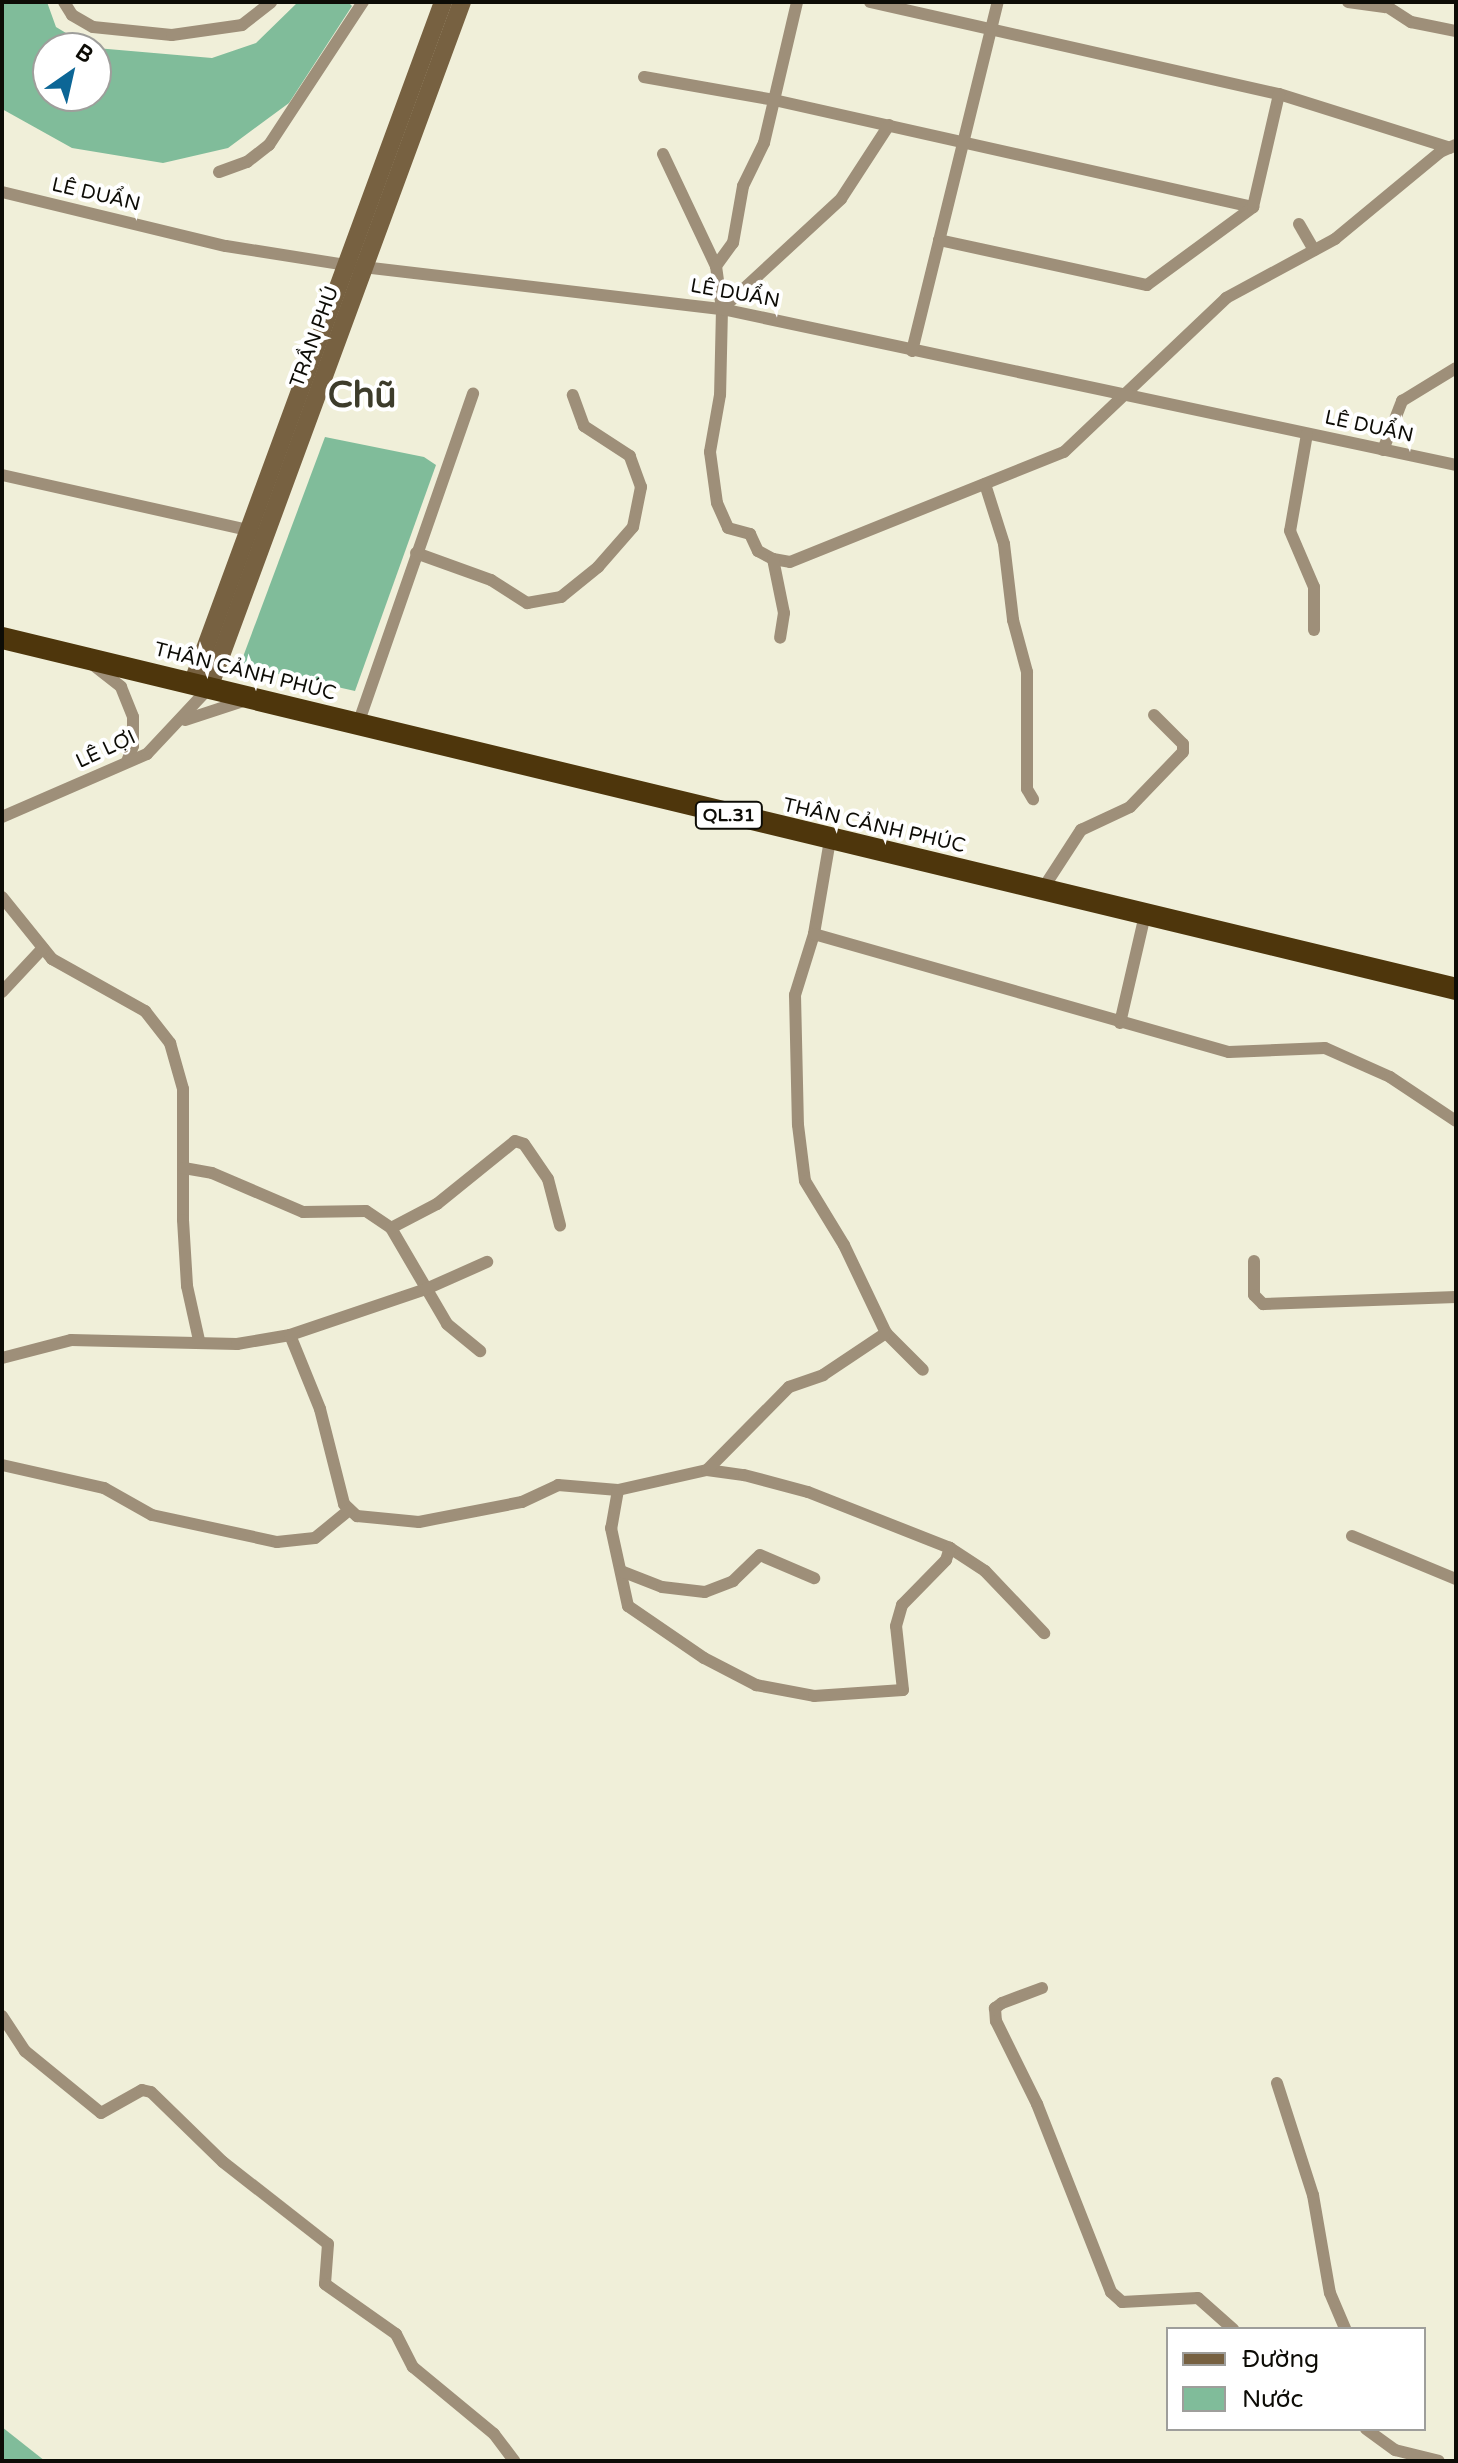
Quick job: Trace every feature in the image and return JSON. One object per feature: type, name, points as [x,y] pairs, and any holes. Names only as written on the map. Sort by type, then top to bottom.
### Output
[{"type":"highway","name":"THÂN CẢNH PHÚC","points":[[2,638],[1456,989]]},
{"type":"main road","name":"TRẦN PHÚ","points":[[200,686],[355,266],[443,2]]},
{"type":"main road","name":"TRẦN PHÚ","points":[[355,266],[462,2]]},
{"type":"street","points":[[64,2],[72,15],[104,30],[192,35],[242,25],[271,2]]},
{"type":"street","points":[[219,172],[247,162],[269,145],[363,2]]},
{"type":"street","points":[[716,266],[733,243],[743,186],[764,143],[797,2]]},
{"type":"street","points":[[870,2],[1279,94],[1453,146]]},
{"type":"street","points":[[912,351],[998,2]]},
{"type":"street","points":[[1348,2],[1383,4],[1411,22],[1456,31]]},
{"type":"street","points":[[644,77],[774,100],[1253,207]]},
{"type":"street","points":[[939,240],[1147,285],[1253,207],[1279,94]]},
{"type":"street","points":[[722,309],[841,199],[889,125]]},
{"type":"street","points":[[663,154],[716,266],[722,309],[722,380],[710,452],[717,503],[728,528],[750,534],[758,551],[773,559],[790,562],[1064,452],[1226,298],[1314,250],[1375,209],[1453,146]]},
{"type":"street","name":"LÊ DUẨN","points":[[2,192],[226,246],[355,266],[722,309],[1456,465]]},
{"type":"street","points":[[1299,224],[1314,250]]},
{"type":"street","points":[[1383,450],[1402,401],[1456,368]]},
{"type":"street","points":[[358,724],[473,393]]},
{"type":"street","points":[[416,553],[491,580],[527,603],[561,597],[588,578],[633,527],[641,487],[636,467],[623,449],[584,426],[573,395]]},
{"type":"street","points":[[1307,434],[1290,531],[1314,587],[1314,630]]},
{"type":"street","points":[[2,475],[258,532]]},
{"type":"street","points":[[985,484],[1004,544],[1011,611],[1027,672],[1027,789],[1033,799]]},
{"type":"street","points":[[773,559],[784,613],[780,638]]},
{"type":"street","points":[[83,657],[121,687],[133,717],[133,746],[127,762]]},
{"type":"street","points":[[182,722],[200,686]]},
{"type":"street","points":[[182,722],[212,708],[253,698]]},
{"type":"street","points":[[1042,890],[1081,830],[1130,807],[1183,752],[1183,744],[1154,715]]},
{"type":"street","name":"LÊ LỢI","points":[[2,817],[159,747],[182,722]]},
{"type":"street","points":[[830,840],[814,934],[795,995],[798,1125],[805,1181],[844,1245],[886,1333],[923,1370]]},
{"type":"street","points":[[2,897],[57,962],[145,1011],[170,1043],[183,1089],[187,1286],[199,1340]]},
{"type":"street","points":[[1120,1023],[1145,915]]},
{"type":"street","points":[[814,934],[1229,1052],[1297,1045],[1325,1048],[1390,1077],[1456,1121]]},
{"type":"street","points":[[2,992],[43,948]]},
{"type":"street","points":[[391,1228],[437,1204],[515,1141],[524,1144],[548,1179],[560,1225]]},
{"type":"street","points":[[184,1168],[212,1173],[303,1212],[366,1211],[391,1228],[447,1324],[480,1351]]},
{"type":"street","points":[[1254,1261],[1254,1295],[1263,1304],[1456,1297]]},
{"type":"street","points":[[2,1358],[71,1340],[199,1340],[237,1344],[290,1335],[426,1289],[487,1262]]},
{"type":"street","points":[[707,1470],[789,1387],[823,1375],[886,1333]]},
{"type":"street","points":[[290,1335],[320,1409],[348,1511]]},
{"type":"street","points":[[2,1465],[104,1488],[152,1515],[277,1542],[315,1538],[348,1511]]},
{"type":"street","points":[[348,1511],[384,1522],[419,1522],[522,1502],[558,1485],[618,1490],[707,1470],[808,1492],[950,1548],[985,1571],[1044,1633]]},
{"type":"street","points":[[618,1490],[611,1528],[628,1606],[756,1685],[814,1696],[903,1690],[896,1626],[902,1605],[946,1560],[950,1548]]},
{"type":"street","points":[[1352,1536],[1456,1579]]},
{"type":"street","points":[[621,1571],[662,1587],[705,1592],[721,1589],[760,1555],[814,1578]]},
{"type":"street","points":[[1042,1988],[995,2008],[996,2021],[1037,2104],[1111,2292],[1122,2302],[1198,2298],[1231,2327]]},
{"type":"street","points":[[2,2016],[25,2051],[101,2113],[142,2090],[151,2092],[223,2162],[328,2244],[325,2284],[396,2334],[413,2367],[494,2434],[514,2461]]},
{"type":"street","points":[[1277,2083],[1313,2195],[1330,2293],[1344,2327]]},
{"type":"street","points":[[1368,2431],[1381,2443],[1439,2461]]},
{"type":"water","points":[[2,2],[47,2],[56,27],[64,32],[32,32],[32,112],[112,112],[112,49],[212,58],[256,43],[298,2],[348,2],[352,6],[289,103],[228,148],[163,163],[72,148],[2,109]]},
{"type":"water","points":[[325,437],[424,457],[436,465],[355,691],[240,665]]},
{"type":"water","points":[[2,2427],[45,2461],[2,2461]]},
{"type":"district","name":"Chũ","points":[[362,396]]}]
